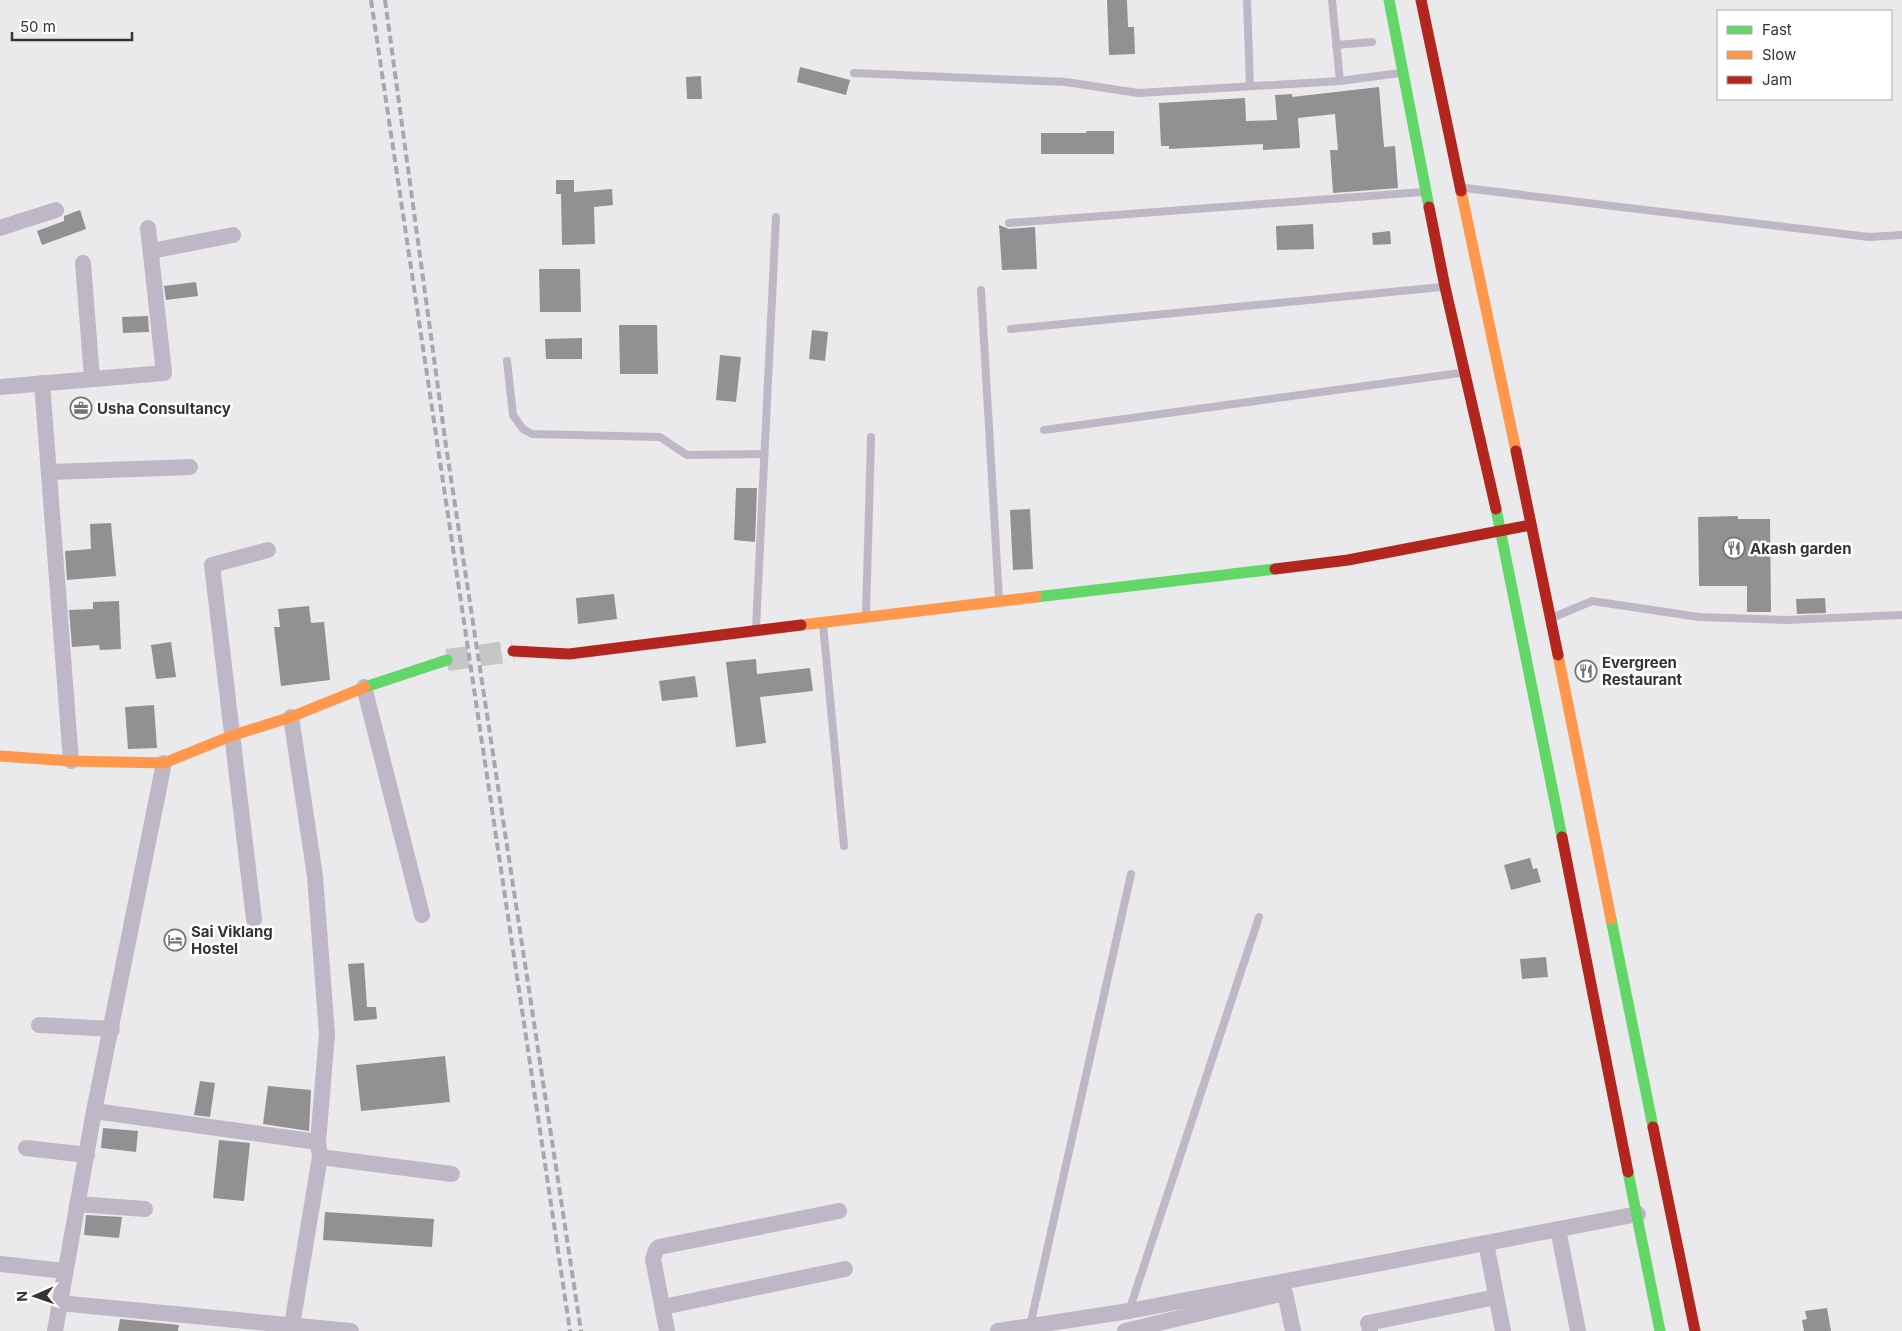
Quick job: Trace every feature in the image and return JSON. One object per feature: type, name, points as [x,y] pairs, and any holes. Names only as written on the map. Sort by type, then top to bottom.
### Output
[{"type":"main road","points":[[1389,0],[1445,287],[1501,532],[1660,1331]]},
{"type":"main road","points":[[1421,0],[1531,525],[1695,1331]]},
{"type":"main road","points":[[513,651],[569,654],[1348,560],[1531,525]]},
{"type":"main road","points":[[0,756],[71,761],[164,763],[231,736],[291,718],[364,687],[447,660]]},
{"type":"street","points":[[0,228],[56,210]]},
{"type":"street","points":[[0,386],[164,372],[148,228]]},
{"type":"street","points":[[151,251],[233,236]]},
{"type":"street","points":[[83,263],[92,378]]},
{"type":"street","points":[[42,383],[51,472],[71,761]]},
{"type":"street","points":[[51,472],[190,467]]},
{"type":"street","points":[[254,919],[212,565],[268,550]]},
{"type":"street","points":[[364,687],[422,915]]},
{"type":"street","points":[[291,718],[315,876],[327,1034],[319,1149],[292,1328]]},
{"type":"street","points":[[55,1331],[58,1303],[94,1111],[164,763]]},
{"type":"street","points":[[39,1025],[112,1029]]},
{"type":"street","points":[[94,1111],[319,1149],[452,1174]]},
{"type":"street","points":[[26,1148],[87,1155]]},
{"type":"street","points":[[77,1204],[145,1209]]},
{"type":"street","points":[[667,1331],[653,1259],[656,1250],[839,1211]]},
{"type":"street","points":[[998,1331],[1128,1311],[1638,1214]]},
{"type":"street","points":[[1558,1229],[1578,1331]]},
{"type":"street","points":[[1486,1243],[1503,1331]]},
{"type":"street","points":[[0,1264],[65,1272]]},
{"type":"street","points":[[662,1307],[845,1269]]},
{"type":"street","points":[[1125,1331],[1150,1328],[1285,1293],[1293,1331]]},
{"type":"street","points":[[1370,1331],[1368,1323],[1496,1297]]},
{"type":"street","points":[[58,1303],[292,1328],[352,1331]]},
{"type":"lane","points":[[1247,0],[1250,86]]},
{"type":"lane","points":[[1332,0],[1340,81]]},
{"type":"lane","points":[[1336,45],[1372,42]]},
{"type":"lane","points":[[854,73],[1066,82],[1138,93],[1340,81],[1402,72]]},
{"type":"lane","points":[[1460,187],[1869,237],[1902,235]]},
{"type":"lane","points":[[1009,223],[1427,192]]},
{"type":"lane","points":[[756,630],[776,217]]},
{"type":"lane","points":[[1011,329],[1445,287]]},
{"type":"lane","points":[[982,290],[999,601]]},
{"type":"lane","points":[[508,360],[513,415],[523,429],[532,434],[660,437],[687,455],[764,454]]},
{"type":"lane","points":[[1044,430],[1465,372]]},
{"type":"lane","points":[[866,617],[871,437]]},
{"type":"lane","points":[[1550,619],[1592,601],[1699,617],[1786,620],[1902,615]]},
{"type":"lane","points":[[823,622],[844,846]]},
{"type":"lane","points":[[1030,1326],[1131,874]]},
{"type":"lane","points":[[1128,1311],[1259,917]]},
{"type":"building","points":[[1107,0],[1127,0],[1128,27],[1134,27],[1135,54],[1109,55]]},
{"type":"building","points":[[800,67],[850,80],[846,95],[797,82]]},
{"type":"building","points":[[701,76],[702,99],[687,99],[686,77]]},
{"type":"building","points":[[1379,87],[1384,147],[1395,146],[1398,188],[1333,193],[1330,150],[1338,150],[1335,114],[1298,118],[1300,148],[1263,150],[1263,144],[1169,149],[1169,146],[1161,146],[1159,103],[1245,98],[1246,121],[1277,120],[1275,95],[1292,94],[1292,97]]},
{"type":"building","points":[[1087,131],[1114,131],[1114,154],[1041,154],[1041,133],[1086,133]]},
{"type":"building","points":[[556,180],[574,180],[574,192],[612,189],[613,205],[594,207],[595,244],[562,245],[561,194],[556,194]]},
{"type":"building","points":[[80,210],[86,229],[42,245],[37,231],[64,221],[64,216]]},
{"type":"building","points":[[1313,224],[1314,249],[1277,250],[1276,226]]},
{"type":"building","points":[[999,225],[1009,229],[1035,227],[1037,269],[1002,270]]},
{"type":"building","points":[[1390,231],[1391,244],[1373,245],[1372,233]]},
{"type":"building","points":[[539,269],[580,269],[581,312],[540,312]]},
{"type":"building","points":[[196,282],[198,296],[166,300],[164,286]]},
{"type":"building","points":[[148,316],[149,332],[123,333],[122,317]]},
{"type":"building","points":[[619,325],[657,325],[658,374],[620,374]]},
{"type":"building","points":[[812,330],[828,332],[825,361],[809,359]]},
{"type":"building","points":[[582,338],[582,359],[546,359],[545,339]]},
{"type":"building","points":[[720,355],[741,357],[736,402],[716,400]]},
{"type":"building","points":[[736,488],[757,488],[755,542],[734,540]]},
{"type":"building","points":[[1030,509],[1033,569],[1013,570],[1010,510]]},
{"type":"building","name":"Akash garden","points":[[1738,516],[1738,519],[1770,519],[1771,612],[1747,612],[1747,586],[1699,586],[1698,517]]},
{"type":"building","points":[[111,523],[116,576],[67,580],[65,551],[91,549],[90,524]]},
{"type":"building","points":[[614,594],[617,619],[578,624],[576,598]]},
{"type":"building","points":[[1825,598],[1826,613],[1797,614],[1796,599]]},
{"type":"building","points":[[119,601],[121,649],[100,650],[99,645],[72,647],[69,610],[93,609],[93,602]]},
{"type":"building","points":[[309,606],[311,623],[324,622],[330,680],[281,686],[274,627],[280,627],[278,609]]},
{"type":"building","points":[[171,642],[176,677],[156,679],[151,645]]},
{"type":"building","points":[[756,659],[757,674],[810,668],[813,691],[760,697],[766,743],[736,747],[726,662]]},
{"type":"building","points":[[695,676],[698,697],[662,701],[659,681]]},
{"type":"building","points":[[154,705],[157,748],[128,749],[125,707]]},
{"type":"building","points":[[1530,858],[1533,869],[1537,868],[1541,882],[1511,890],[1504,865]]},
{"type":"building","points":[[1546,957],[1548,977],[1522,979],[1520,959]]},
{"type":"building","points":[[364,963],[367,1007],[376,1007],[377,1019],[354,1021],[348,964]]},
{"type":"building","points":[[445,1056],[450,1102],[361,1111],[356,1065]]},
{"type":"building","points":[[200,1081],[215,1083],[210,1117],[194,1115]]},
{"type":"building","points":[[268,1086],[311,1090],[309,1131],[263,1124]]},
{"type":"building","points":[[103,1128],[138,1131],[136,1152],[101,1148]]},
{"type":"building","points":[[219,1140],[250,1143],[244,1201],[213,1198]]},
{"type":"building","points":[[325,1212],[434,1219],[432,1247],[323,1240]]},
{"type":"building","points":[[86,1215],[122,1217],[119,1238],[84,1235]]},
{"type":"building","points":[[1827,1308],[1831,1331],[1804,1331],[1802,1320],[1807,1319],[1805,1311]]},
{"type":"building","points":[[120,1319],[179,1325],[178,1331],[118,1331]]},
{"type":"tunnel","points":[[447,660],[513,651]]},
{"type":"railway","points":[[371,0],[570,1331]]},
{"type":"railway","points":[[385,0],[445,439],[581,1331]]},
{"type":"traffic: fast","points":[[1389,0],[1429,207]]},
{"type":"traffic: fast","points":[[1496,509],[1562,837]]},
{"type":"traffic: fast","points":[[1036,597],[1275,569]]},
{"type":"traffic: fast","points":[[365,687],[447,660]]},
{"type":"traffic: fast","points":[[1611,919],[1653,1127]]},
{"type":"traffic: fast","points":[[1628,1172],[1660,1331]]},
{"type":"traffic: slow","points":[[1461,191],[1516,451]]},
{"type":"traffic: slow","points":[[801,625],[1036,597]]},
{"type":"traffic: slow","points":[[1558,655],[1611,919]]},
{"type":"traffic: slow","points":[[0,756],[71,761],[164,763],[231,736],[291,717],[365,687]]},
{"type":"traffic: jam","points":[[1421,0],[1461,191]]},
{"type":"traffic: jam","points":[[1429,207],[1445,287],[1496,509]]},
{"type":"traffic: jam","points":[[1516,451],[1558,655]]},
{"type":"traffic: jam","points":[[1275,569],[1348,560],[1531,525]]},
{"type":"traffic: jam","points":[[513,651],[569,654],[801,625]]},
{"type":"traffic: jam","points":[[1562,837],[1628,1172]]},
{"type":"traffic: jam","points":[[1653,1127],[1695,1331]]},
{"type":"place","name":"Usha Consultancy","points":[[81,408]]},
{"type":"place","name":"Akash garden","points":[[1734,548]]},
{"type":"place","name":"Evergreen Restaurant","points":[[1586,671]]},
{"type":"place","name":"Sai Viklang Hostel","points":[[175,940]]}]
